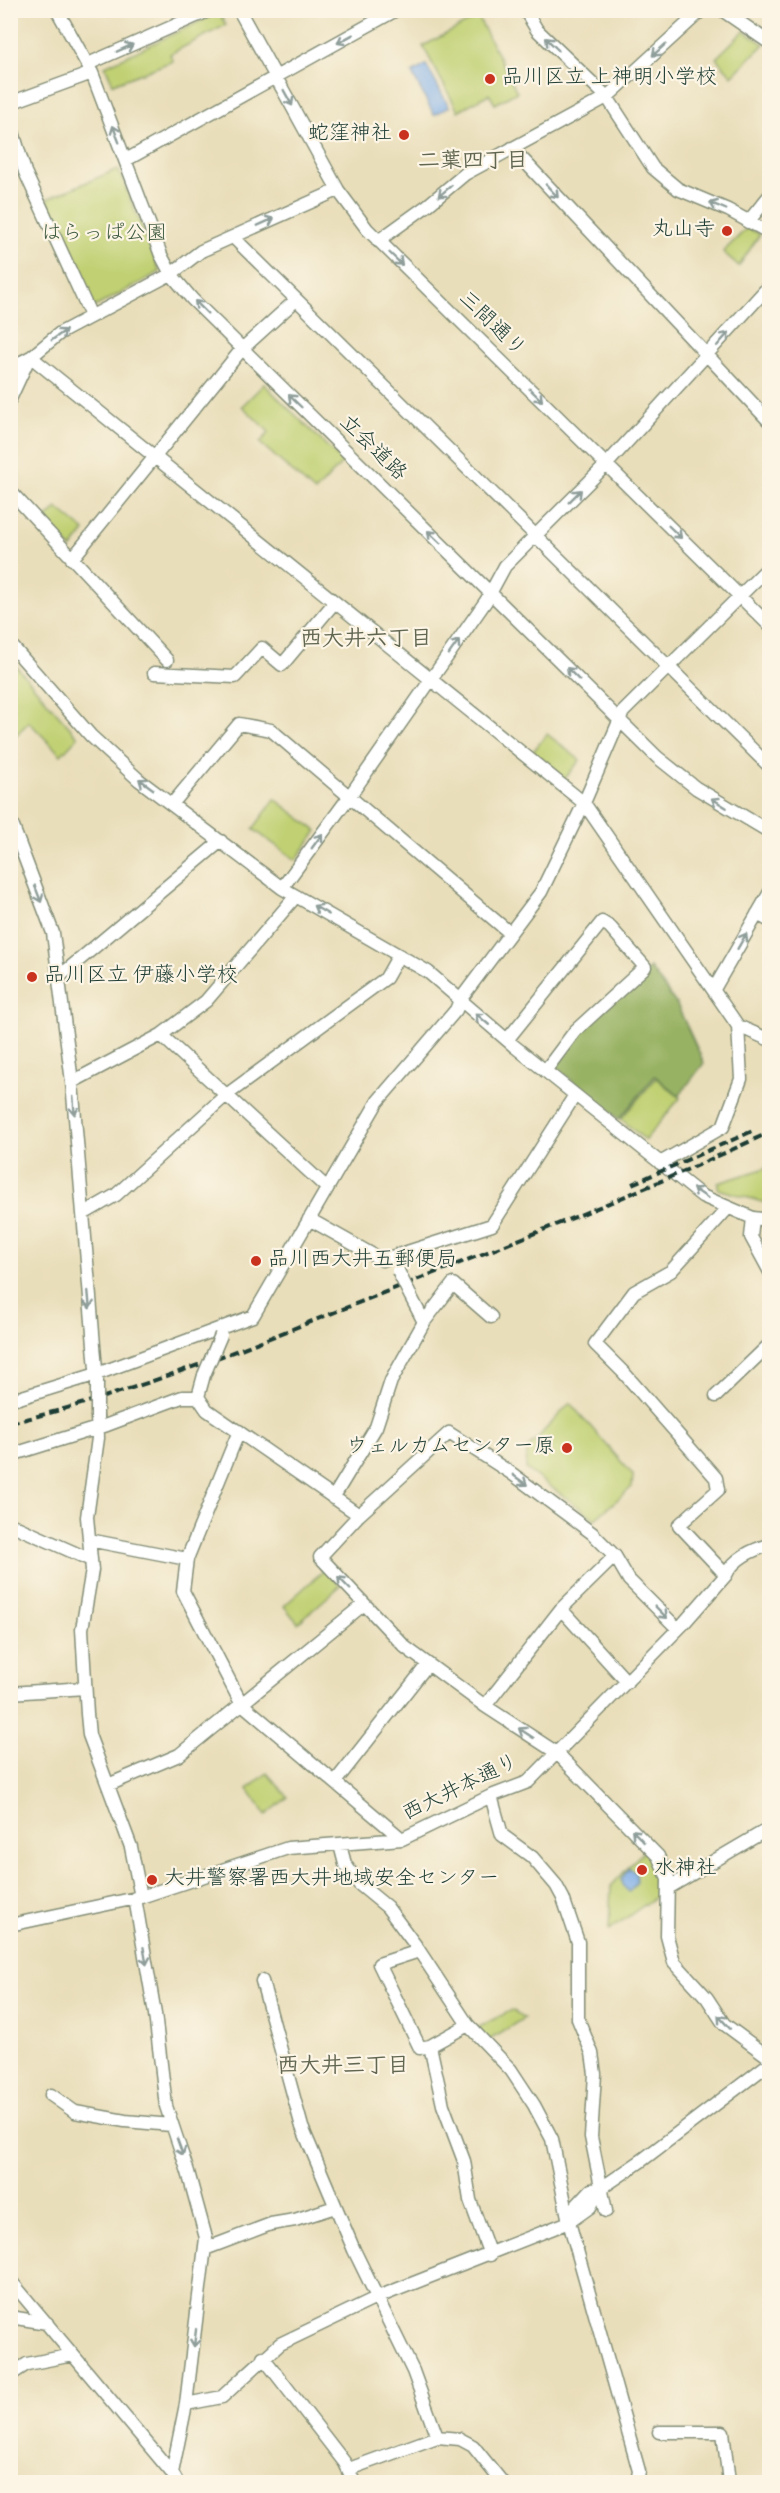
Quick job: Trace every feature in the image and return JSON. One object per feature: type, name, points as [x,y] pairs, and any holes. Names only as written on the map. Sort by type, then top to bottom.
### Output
[{"type":"street","name":"立会道路","points":[[57,10],[90,68],[154,238],[171,274],[192,299],[657,757],[696,788],[770,832]]},
{"type":"street","name":"三間通り","points":[[239,10],[338,190],[378,241],[770,626]]},
{"type":"street","points":[[126,160],[396,10]]},
{"type":"street","points":[[525,10],[537,30],[607,97],[653,168],[678,189],[728,210],[770,233]]},
{"type":"street","points":[[378,241],[428,206],[465,174],[607,97],[702,10]]},
{"type":"street","points":[[722,10],[770,44]]},
{"type":"street","points":[[10,103],[90,68],[202,14]]},
{"type":"street","points":[[10,122],[25,172],[91,316]]},
{"type":"street","points":[[512,148],[706,357],[770,422]]},
{"type":"street","points":[[10,368],[30,358],[60,333],[171,274],[196,254],[338,190]]},
{"type":"street","points":[[748,222],[770,195]]},
{"type":"street","points":[[233,237],[770,766]]},
{"type":"street","points":[[282,888],[431,680],[491,593],[505,566],[606,465],[770,285]]},
{"type":"street","points":[[72,559],[242,349],[296,300]]},
{"type":"street","points":[[10,399],[30,358]]},
{"type":"street","points":[[30,358],[584,803],[738,1026],[741,1079],[723,1127],[660,1163]]},
{"type":"street","points":[[10,491],[166,660]]},
{"type":"street","points":[[10,1396],[19,1398],[97,1378],[223,1330],[253,1316],[378,1101],[456,1010],[460,1000],[541,892],[584,803],[623,712],[770,566]]},
{"type":"street","points":[[154,673],[235,677],[262,648],[282,665],[334,603]]},
{"type":"street","points":[[10,644],[91,736],[139,780],[173,803],[282,888],[428,972],[507,1040],[702,1196],[753,1218],[770,1220]]},
{"type":"street","points":[[173,803],[239,724],[271,730],[510,933]]},
{"type":"street","points":[[10,819],[53,933],[72,1082],[97,1378],[97,1423],[87,1517],[92,1570],[82,1629],[89,1736],[131,1847],[166,2106],[188,2172],[206,2238],[186,2404],[174,2478]]},
{"type":"street","points":[[60,976],[221,841]]},
{"type":"street","points":[[714,989],[770,892]]},
{"type":"street","points":[[72,1082],[161,1035],[206,1001],[296,896]]},
{"type":"street","points":[[757,914],[770,921]]},
{"type":"street","points":[[507,1040],[602,922],[610,927],[645,967],[575,1031],[545,1071]]},
{"type":"street","points":[[83,1215],[116,1195],[225,1096],[386,978],[399,955]]},
{"type":"street","points":[[738,1026],[770,1040]]},
{"type":"street","points":[[161,1035],[327,1188]]},
{"type":"street","points":[[309,1219],[382,1260],[396,1265],[492,1225],[575,1095]]},
{"type":"street","points":[[726,1575],[679,1525],[718,1490],[716,1478],[624,1373],[595,1344],[634,1292],[671,1272],[728,1208]]},
{"type":"street","points":[[753,1218],[751,1237],[770,1272]]},
{"type":"street","points":[[396,1265],[424,1322]]},
{"type":"street","points":[[333,1498],[376,1427],[391,1381],[424,1322],[453,1284],[490,1317]]},
{"type":"street","points":[[223,1330],[204,1375],[198,1397],[207,1410],[359,1515]]},
{"type":"street","points":[[716,1396],[770,1344]]},
{"type":"street","points":[[10,1461],[14,1454],[97,1423],[182,1397],[198,1397]]},
{"type":"street","points":[[239,1431],[187,1559],[183,1591],[242,1703],[402,1839]]},
{"type":"street","points":[[678,1629],[629,1580],[615,1556],[592,1533],[511,1473],[449,1433],[359,1515],[320,1557],[405,1647],[485,1706],[557,1753],[658,1856],[668,1878],[667,1936],[674,1962],[707,1998],[724,2024],[770,2058]]},
{"type":"street","points":[[10,1524],[91,1560]]},
{"type":"street","points":[[89,1540],[187,1559]]},
{"type":"street","name":"西大井本通り","points":[[10,1925],[138,1898],[288,1848],[402,1839],[491,1796],[528,1782],[678,1629],[726,1575],[729,1568],[753,1549],[770,1545]]},
{"type":"street","points":[[485,1706],[561,1609],[615,1556]]},
{"type":"street","points":[[108,1785],[179,1755],[364,1604]]},
{"type":"street","points":[[561,1609],[627,1682]]},
{"type":"street","points":[[335,1782],[428,1664]]},
{"type":"street","points":[[10,1693],[85,1688]]},
{"type":"street","points":[[491,1796],[502,1835],[532,1857],[556,1885],[563,1898],[578,1942],[578,2019],[592,2053],[595,2074],[591,2137],[606,2211]]},
{"type":"street","points":[[668,1887],[770,1828]]},
{"type":"street","points":[[340,1845],[345,1864],[359,1884],[387,1907],[468,2025],[511,2070],[534,2105],[552,2139],[569,2222],[639,2470],[637,2482]]},
{"type":"street","points":[[419,1951],[379,1964],[420,2048],[430,2046],[468,2025]]},
{"type":"street","points":[[262,1982],[302,2127],[335,2207],[414,2372],[437,2437]]},
{"type":"street","points":[[430,2046],[443,2105],[464,2161],[470,2200],[490,2254]]},
{"type":"street","points":[[186,2404],[222,2397],[263,2357],[280,2344],[378,2297],[569,2222],[577,2205],[591,2190],[600,2189],[641,2161],[770,2063]]},
{"type":"street","points":[[51,2096],[75,2112],[125,2121],[171,2125]]},
{"type":"street","points":[[205,2249],[271,2224],[296,2220],[335,2207]]},
{"type":"street","points":[[10,2280],[174,2478]]},
{"type":"street","points":[[10,2317],[47,2323]]},
{"type":"street","points":[[10,2375],[27,2364],[73,2355]]},
{"type":"street","points":[[263,2357],[349,2469],[354,2482]]},
{"type":"street","points":[[659,2432],[723,2432],[729,2482]]},
{"type":"street","points":[[349,2469],[437,2437],[460,2439],[473,2446],[502,2482]]},
{"type":"green space","points":[[222,11],[229,11],[220,15],[226,25],[170,54],[173,61],[113,84],[105,66]]},
{"type":"green space","points":[[478,17],[517,92],[495,104],[489,94],[458,111],[423,46]]},
{"type":"green space","points":[[744,31],[764,44],[732,76],[716,58]]},
{"type":"green space","name":"はらっぱ公園","points":[[118,169],[160,272],[93,308],[47,199]]},
{"type":"green space","points":[[747,228],[760,234],[739,266],[723,252]]},
{"type":"green space","points":[[264,384],[343,462],[315,492],[260,443],[269,432],[242,406]]},
{"type":"green space","points":[[57,508],[85,531],[71,549],[45,520]]},
{"type":"green space","points":[[17,667],[78,737],[61,755],[29,722],[11,740],[11,671]]},
{"type":"green space","points":[[547,734],[580,760],[564,780],[531,754]]},
{"type":"green space","points":[[275,799],[317,831],[296,860],[253,829]]},
{"type":"green space","points":[[650,968],[677,1005],[704,1063],[679,1096],[655,1076],[619,1119],[553,1065],[586,1024]]},
{"type":"green space","points":[[656,1078],[680,1098],[645,1140],[621,1119]]},
{"type":"green space","points":[[769,1167],[769,1204],[718,1189],[718,1183]]},
{"type":"green space","points":[[570,1403],[633,1475],[632,1487],[595,1519],[526,1469],[527,1449]]},
{"type":"green space","points":[[325,1569],[340,1586],[298,1623],[284,1606]]},
{"type":"green space","points":[[267,1773],[288,1797],[266,1815],[248,1789]]},
{"type":"green space","points":[[648,1846],[667,1889],[609,1930],[611,1886]]},
{"type":"green space","points":[[512,2010],[524,2018],[488,2041],[476,2028]]},
{"type":"water","points":[[426,65],[449,107],[434,115],[412,73]]},
{"type":"water","points":[[629,1869],[636,1873],[637,1882],[629,1892],[622,1885],[621,1879]]},
{"type":"railway","points":[[632,1184],[755,1130]]},
{"type":"railway","points":[[10,1423],[154,1381],[248,1346],[580,1215],[770,1132]]},
{"type":"place","name":"品川区立 上神明小学校","points":[[490,79]]},
{"type":"place","name":"蛇窪神社","points":[[404,135]]},
{"type":"place","name":"丸山寺","points":[[727,231]]},
{"type":"place","name":"品川区立 伊藤小学校","points":[[32,977]]},
{"type":"place","name":"品川西大井五郵便局","points":[[256,1261]]},
{"type":"place","name":"ウェルカムセンター原","points":[[567,1448]]},
{"type":"place","name":"水神社","points":[[642,1870]]},
{"type":"place","name":"大井警察署西大井地域安全センター","points":[[152,1880]]},
{"type":"district","name":"二葉四丁目","points":[[473,162]]},
{"type":"district","name":"西大井六丁目","points":[[366,640]]},
{"type":"district","name":"西大井三丁目","points":[[343,2067]]}]
